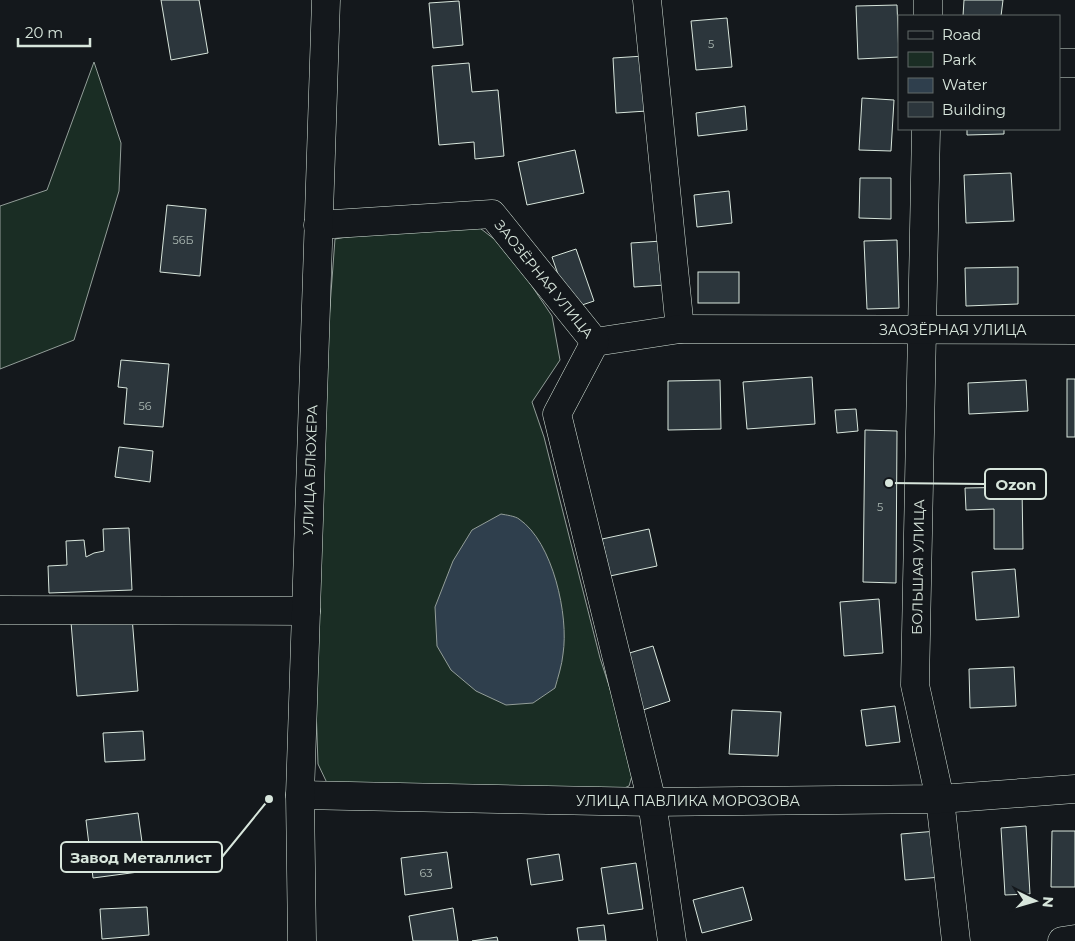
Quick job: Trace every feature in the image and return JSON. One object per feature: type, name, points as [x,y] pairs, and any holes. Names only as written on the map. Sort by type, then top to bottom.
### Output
[{"type":"street","name":"УЛИЦА БЛЮХЕРА","points":[[302,941],[300,795],[326,0]]},
{"type":"street","points":[[647,0],[680,328]]},
{"type":"street","points":[[928,0],[928,15]]},
{"type":"street","points":[[1060,63],[1075,63]]},
{"type":"street","name":"БОЛЬШАЯ УЛИЦА","points":[[926,130],[915,685],[940,799],[956,941]]},
{"type":"street","name":"ЗАОЗЁРНАЯ УЛИЦА","points":[[318,225],[492,214],[595,342],[680,328],[1075,330]]},
{"type":"street","points":[[595,342],[557,414],[652,802],[672,941]]},
{"type":"street","points":[[0,610],[306,611]]},
{"type":"street","name":"УЛИЦА ПАВЛИКА МОРОЗОВА","points":[[300,795],[652,802],[940,799],[1075,789]]},
{"type":"street","points":[[1062,941],[1075,939]]},
{"type":"green space","points":[[94,62],[121,143],[119,191],[74,340],[0,369],[0,206],[47,190]]},
{"type":"green space","points":[[476,225],[507,249],[552,316],[560,360],[532,402],[544,437],[600,658],[635,766],[629,786],[619,790],[327,783],[318,764],[313,622],[325,374],[335,239],[396,229]]},
{"type":"water","points":[[501,514],[519,519],[531,530],[541,544],[556,581],[561,601],[564,638],[559,675],[555,688],[533,703],[506,705],[476,691],[451,670],[437,646],[435,607],[453,561],[472,530]]},
{"type":"building","points":[[161,0],[199,0],[208,53],[171,60]]},
{"type":"building","points":[[964,0],[1003,0],[1001,15],[963,15]]},
{"type":"building","points":[[459,1],[463,45],[433,48],[429,3]]},
{"type":"building","points":[[897,5],[898,57],[858,59],[856,6]]},
{"type":"building","points":[[727,18],[732,67],[696,70],[691,21]]},
{"type":"building","points":[[644,56],[647,111],[616,113],[613,58]]},
{"type":"building","points":[[469,63],[472,92],[498,90],[504,156],[475,159],[474,142],[439,145],[432,66]]},
{"type":"building","points":[[862,98],[894,100],[891,151],[859,150]]},
{"type":"building","points":[[745,106],[747,130],[698,136],[696,113]]},
{"type":"building","points":[[967,130],[1004,130],[1004,134],[967,135]]},
{"type":"building","points":[[575,150],[584,193],[527,205],[518,162]]},
{"type":"building","points":[[1011,173],[1014,221],[966,223],[964,175]]},
{"type":"building","points":[[860,178],[891,178],[891,219],[859,218]]},
{"type":"building","points":[[729,191],[732,223],[697,227],[694,195]]},
{"type":"building","points":[[167,205],[206,209],[200,276],[160,272]]},
{"type":"building","points":[[897,240],[899,308],[867,309],[864,241]]},
{"type":"building","points":[[662,241],[665,285],[634,287],[631,243]]},
{"type":"building","points":[[576,249],[594,301],[570,309],[552,257]]},
{"type":"building","points":[[1018,267],[1018,304],[966,306],[965,268]]},
{"type":"building","points":[[698,272],[739,272],[739,303],[698,303]]},
{"type":"building","points":[[121,360],[169,364],[163,427],[124,424],[127,388],[118,387]]},
{"type":"building","points":[[812,377],[815,424],[747,429],[743,382]]},
{"type":"building","points":[[1067,379],[1075,379],[1075,437],[1067,437]]},
{"type":"building","points":[[720,380],[721,429],[668,430],[668,381]]},
{"type":"building","points":[[1026,380],[1028,411],[969,414],[968,383]]},
{"type":"building","points":[[856,409],[858,431],[837,433],[835,410]]},
{"type":"building","points":[[865,430],[897,431],[896,583],[863,582]]},
{"type":"building","points":[[119,447],[153,451],[150,482],[115,477]]},
{"type":"building","points":[[1022,487],[1023,549],[994,549],[994,509],[966,510],[965,488]]},
{"type":"building","points":[[129,528],[132,590],[49,593],[48,566],[67,565],[66,541],[84,540],[86,557],[104,551],[103,529]]},
{"type":"building","points":[[649,529],[657,566],[610,576],[602,539]]},
{"type":"building","points":[[1015,569],[1019,617],[976,620],[972,572]]},
{"type":"building","points":[[879,599],[883,653],[844,656],[840,602]]},
{"type":"building","points":[[132,617],[138,691],[77,696],[71,622]]},
{"type":"building","points":[[653,646],[670,701],[643,710],[626,654]]},
{"type":"building","points":[[1014,667],[1016,706],[970,708],[969,669]]},
{"type":"building","points":[[895,706],[900,742],[866,746],[861,710]]},
{"type":"building","points":[[732,710],[781,712],[778,756],[729,754]]},
{"type":"building","points":[[143,731],[145,760],[105,762],[103,733]]},
{"type":"building","points":[[138,813],[146,871],[93,878],[86,820]]},
{"type":"building","points":[[1026,826],[1030,894],[1005,895],[1001,828]]},
{"type":"building","points":[[937,831],[941,877],[905,880],[901,834]]},
{"type":"building","points":[[1052,831],[1075,831],[1075,887],[1051,887]]},
{"type":"building","points":[[447,852],[452,888],[405,895],[401,858]]},
{"type":"building","points":[[559,854],[563,880],[531,885],[527,859]]},
{"type":"building","points":[[636,863],[643,909],[608,914],[601,868]]},
{"type":"building","points":[[743,887],[752,920],[702,933],[693,900]]},
{"type":"building","points":[[147,907],[149,935],[102,939],[100,909]]},
{"type":"building","points":[[453,908],[458,941],[413,941],[409,916]]},
{"type":"building","points":[[604,925],[606,941],[579,941],[577,928]]},
{"type":"building","points":[[497,937],[498,941],[472,941]]},
{"type":"place","name":"Ozon","points":[[889,483]]},
{"type":"place","name":"Завод Металлист","points":[[269,799]]}]
